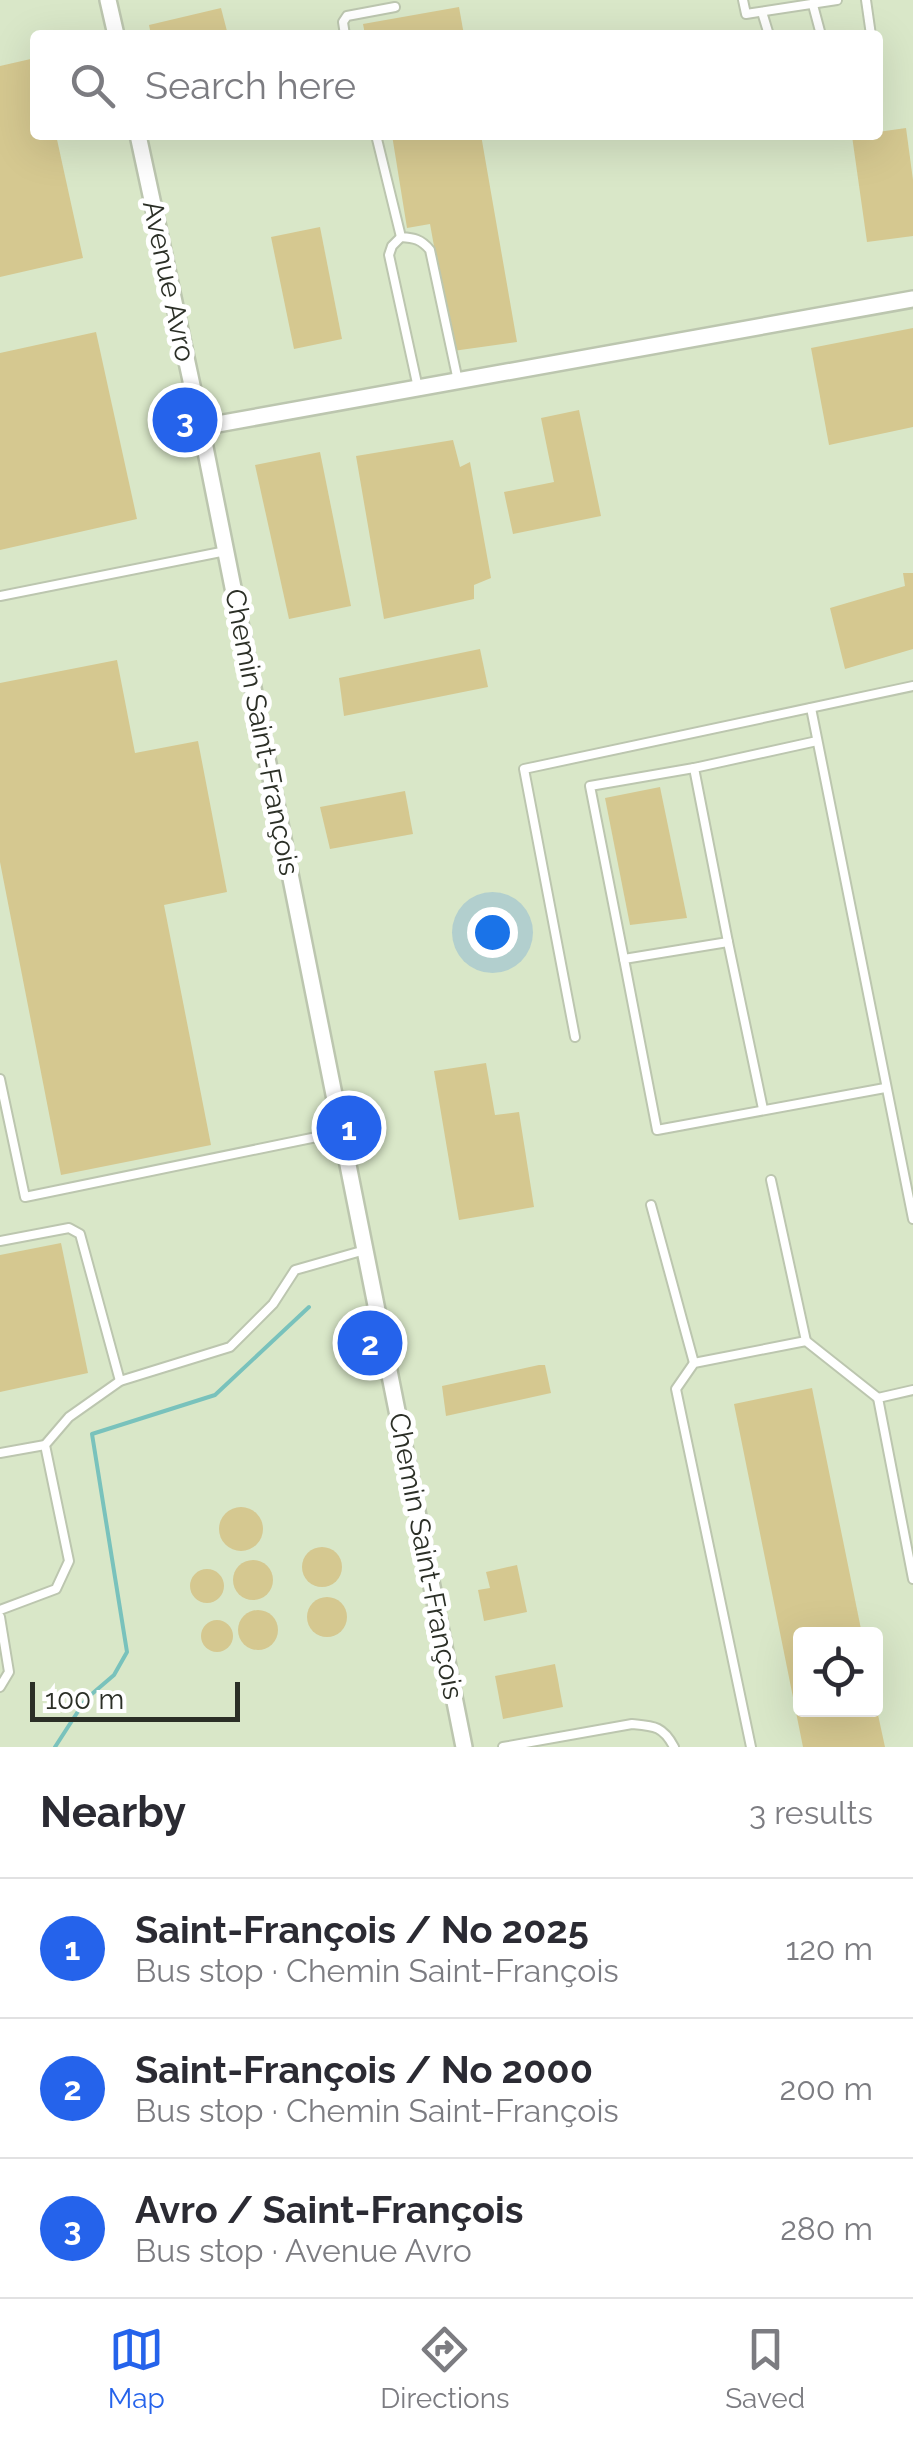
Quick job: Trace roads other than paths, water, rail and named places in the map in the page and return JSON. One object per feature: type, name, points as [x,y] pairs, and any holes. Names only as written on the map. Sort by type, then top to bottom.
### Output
[{"type":"street","points":[[108,0],[115,30]]},
{"type":"street","name":"Avenue Avro","points":[[139,140],[201,427]]},
{"type":"street","points":[[201,427],[913,299]]},
{"type":"street","name":"Chemin Saint-François","points":[[201,427],[464,1747]]},
{"type":"lane","points":[[743,0],[746,14],[837,0]]},
{"type":"lane","points":[[866,0],[870,30]]},
{"type":"lane","points":[[813,5],[820,30]]},
{"type":"lane","points":[[344,30],[347,16],[395,7]]},
{"type":"lane","points":[[762,12],[767,30]]},
{"type":"lane","points":[[377,140],[401,238]]},
{"type":"lane","points":[[418,388],[389,256],[392,246],[401,238],[415,238],[430,250],[458,381]]},
{"type":"lane","points":[[0,596],[226,550]]},
{"type":"lane","points":[[575,1038],[524,769],[913,686]]},
{"type":"lane","points":[[811,708],[913,1219]]},
{"type":"lane","points":[[817,741],[590,786],[657,1130],[885,1088]]},
{"type":"lane","points":[[694,768],[763,1109]]},
{"type":"lane","points":[[624,959],[728,942]]},
{"type":"lane","points":[[0,1079],[25,1197],[341,1132]]},
{"type":"lane","points":[[771,1180],[806,1341],[878,1398],[913,1579]]},
{"type":"lane","points":[[651,1205],[694,1363]]},
{"type":"lane","points":[[0,1241],[69,1228],[80,1234],[120,1381]]},
{"type":"lane","points":[[0,1453],[45,1445],[69,1418],[120,1381],[230,1347],[273,1304],[295,1270],[365,1250]]},
{"type":"lane","points":[[751,1747],[676,1388],[694,1363],[806,1341]]},
{"type":"lane","points":[[878,1398],[913,1390]]},
{"type":"lane","points":[[0,1610],[56,1589],[69,1560],[45,1445]]},
{"type":"lane","points":[[0,1617],[9,1672],[0,1687]]},
{"type":"lane","points":[[503,1747],[632,1724],[653,1726],[667,1734],[674,1747]]},
{"type":"waterway","points":[[55,1747],[86,1699],[114,1675],[127,1652],[92,1434],[215,1395],[309,1307]]},
{"type":"place","name":"Avro / Saint-François","points":[[185,420]]},
{"type":"place","name":"Saint-François / No 2025","points":[[349,1128]]},
{"type":"place","name":"Saint-François / No 2000","points":[[370,1343]]}]
